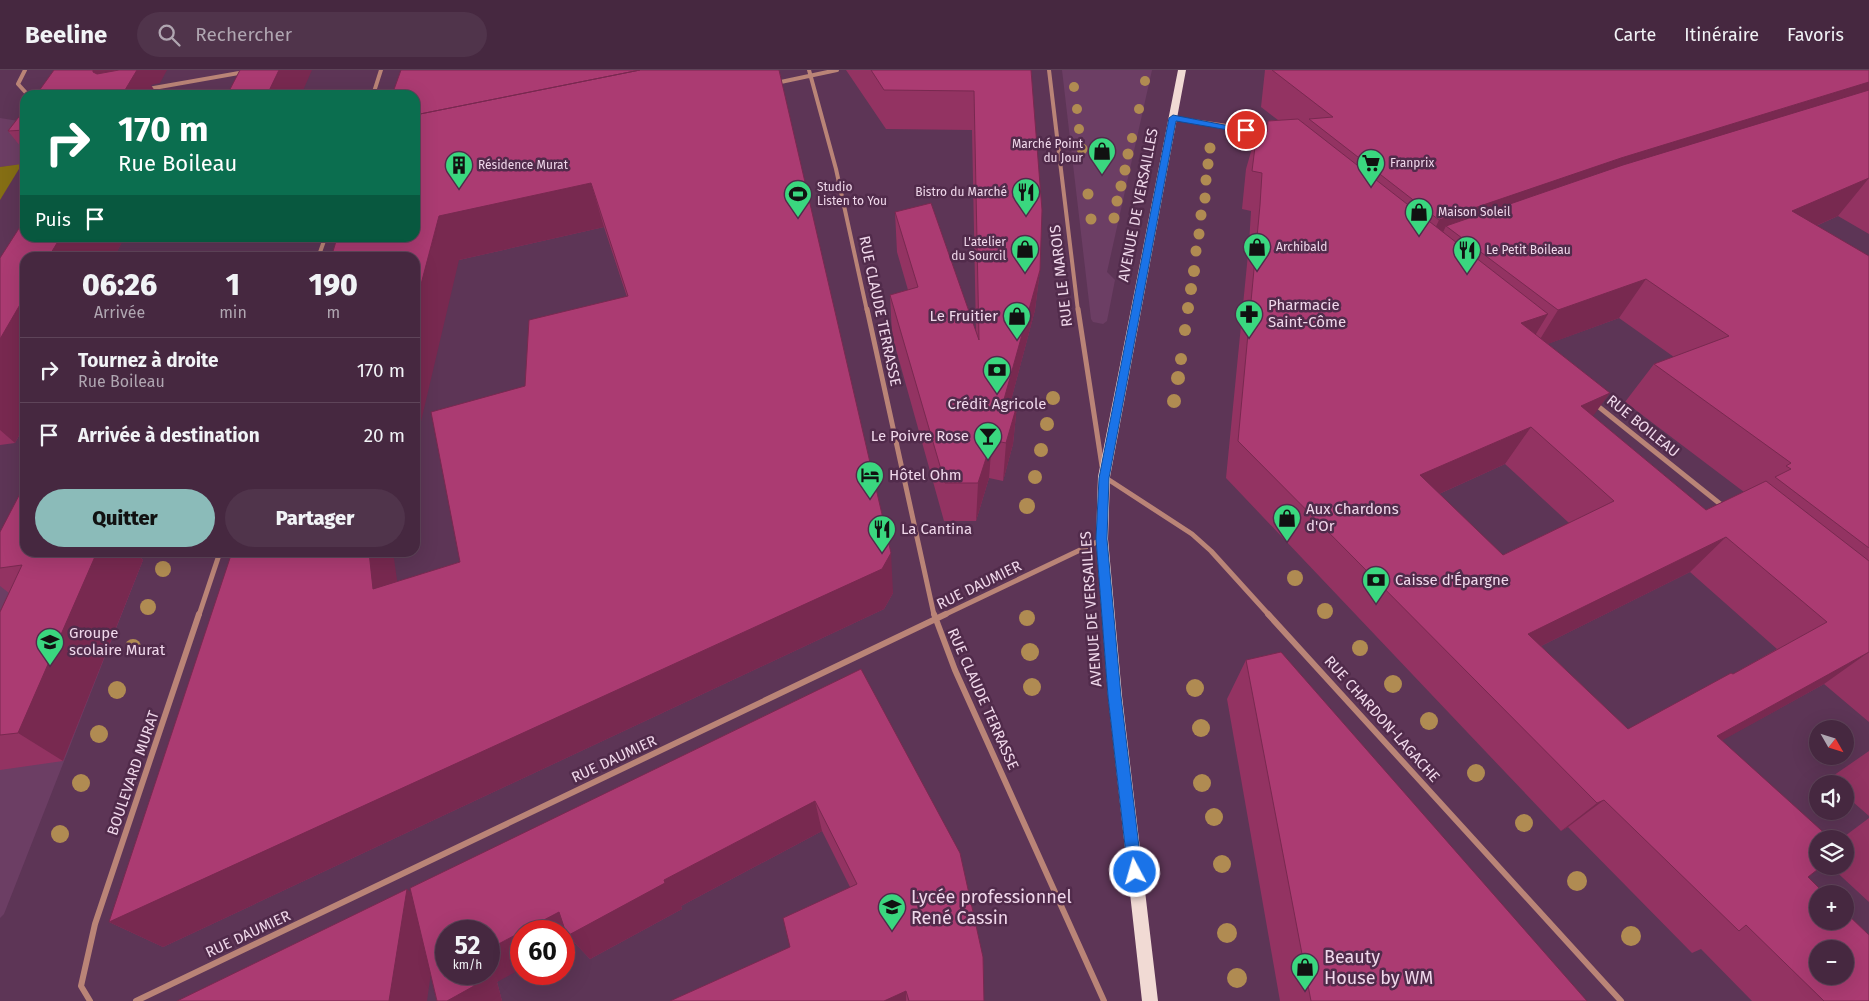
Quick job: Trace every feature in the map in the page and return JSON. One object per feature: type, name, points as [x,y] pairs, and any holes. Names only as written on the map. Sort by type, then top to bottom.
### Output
[{"type":"main road","name":"AVENUE DE VERSAILLES","points":[[1150,1001],[1115,696],[1102,539],[1104,478],[1182,70]]},
{"type":"street","points":[[23,90],[18,84],[25,70]]},
{"type":"street","points":[[141,90],[256,70]]},
{"type":"street","points":[[375,90],[381,70]]},
{"type":"street","name":"RUE CLAUDE TERRASSE","points":[[809,70],[812,75],[836,169],[935,620],[959,679],[1104,1001]]},
{"type":"street","points":[[775,83],[837,70]]},
{"type":"street","name":"RUE LE MAROIS","points":[[1049,70],[1082,342],[1104,478]]},
{"type":"street","points":[[1173,118],[1234,127],[1266,139]]},
{"type":"street","name":"RUE BOILEAU","points":[[1592,402],[1731,513]]},
{"type":"street","name":"RUE CHARDON-LAGACHE","points":[[1104,478],[1192,534],[1211,551],[1621,1001]]},
{"type":"street","name":"RUE DAUMIER","points":[[136,1001],[1102,539]]},
{"type":"street","name":"BOULEVARD MURAT","points":[[90,1001],[81,986],[95,924],[218,557]]},
{"type":"shaded area","name":"Marché Point du Jour","points":[[1062,70],[1152,70],[1107,272],[1115,280],[1107,321],[1103,324],[1093,322],[1091,319]]},
{"type":"shaded area","points":[[0,118],[20,121],[20,165],[0,167]]},
{"type":"shaded area","points":[[20,164],[0,200],[0,167]]},
{"type":"shaded area","name":"Groupe scolaire Murat","points":[[143,560],[4,914],[0,918],[0,571],[37,572]]},
{"type":"building","points":[[54,70],[93,70],[97,74],[119,70],[137,70],[125,90],[40,90]]},
{"type":"building","points":[[240,70],[279,70],[269,90],[230,90]]},
{"type":"building","points":[[401,70],[640,70],[420,114],[420,90],[394,90]]},
{"type":"building","points":[[640,70],[779,70],[891,553],[882,569],[109,922],[230,557],[370,557],[373,589],[460,562],[431,412],[525,386],[529,320],[628,296],[591,183],[439,216],[420,288],[420,252],[333,252],[336,242],[420,242],[420,114]]},
{"type":"building","points":[[871,70],[1031,70],[1042,210],[1040,270],[1003,403],[1017,405],[1006,443],[992,440],[978,483],[945,483],[890,295],[918,287],[895,212],[931,203],[979,340],[974,91],[884,90]]},
{"type":"building","points":[[1272,70],[1869,70],[1869,82],[1621,158],[1439,220],[1309,119],[1333,117]]},
{"type":"building","points":[[1869,90],[1869,178],[1792,211],[1869,256],[1869,548],[1775,477],[1791,469],[1786,466],[1791,463],[1654,364],[1729,336],[1646,279],[1558,310],[1446,226],[1623,165]]},
{"type":"building","points":[[20,115],[20,130],[8,131]]},
{"type":"building","points":[[1298,119],[1548,314],[1521,323],[1610,393],[1581,406],[1706,510],[1766,481],[1869,561],[1869,652],[1717,736],[1821,830],[1809,830],[1809,875],[1811,875],[1808,877],[1816,885],[1809,885],[1809,930],[1854,930],[1854,921],[1869,935],[1869,1001],[1824,1001],[1746,925],[1739,931],[1604,800],[1597,803],[1238,441],[1262,173],[1252,171],[1257,131],[1267,132],[1268,121]],"holes":[[[1531,427],[1614,501],[1503,555],[1420,475]],[[1726,537],[1827,622],[1628,729],[1528,634]]]},
{"type":"building","points":[[20,227],[20,242],[58,242],[52,252],[20,252],[20,305],[0,339],[0,258]]},
{"type":"building","points":[[20,494],[20,557],[95,557],[18,733],[0,735],[0,612],[22,565],[0,568],[0,532]]},
{"type":"building","points":[[1281,652],[1587,1001],[1311,1001],[1246,660]]},
{"type":"building","points":[[861,669],[960,853],[983,957],[984,1001],[909,1001],[906,991],[884,1001],[670,1001],[790,947],[783,918],[857,884],[815,801],[664,880],[665,883],[575,932],[575,920],[562,920],[559,912],[544,920],[510,920],[510,938],[500,943],[500,920],[435,920],[435,985],[474,986],[447,1001],[437,1001],[410,888]]},
{"type":"building","points":[[407,889],[389,1001],[177,1001]]},
{"type":"place","name":"Marché Point du Jour","points":[[1102,175]]},
{"type":"place","name":"Franprix","points":[[1371,187]]},
{"type":"place","name":"Résidence Murat","points":[[459,189]]},
{"type":"place","name":"Bistro du Marché","points":[[1026,216]]},
{"type":"place","name":"Studio Listen to You","points":[[798,218]]},
{"type":"place","name":"Maison Soleil","points":[[1419,236]]},
{"type":"place","name":"Archibald","points":[[1257,271]]},
{"type":"place","name":"L'atelier du Sourcil","points":[[1025,273]]},
{"type":"place","name":"Le Petit Boileau","points":[[1467,274]]},
{"type":"place","name":"Pharmacie Saint-Côme","points":[[1249,338]]},
{"type":"place","name":"Le Fruitier","points":[[1017,340]]},
{"type":"place","name":"Crédit Agricole","points":[[997,394]]},
{"type":"place","name":"Le Poivre Rose","points":[[988,460]]},
{"type":"place","name":"Hôtel Ohm","points":[[870,499]]},
{"type":"place","name":"Aux Chardons d'Or","points":[[1287,542]]},
{"type":"place","name":"La Cantina","points":[[882,553]]},
{"type":"place","name":"Caisse d'Épargne","points":[[1376,604]]},
{"type":"place","name":"Groupe scolaire Murat","points":[[50,666]]},
{"type":"place","name":"Lycée professionnel René Cassin","points":[[892,931]]},
{"type":"place","name":"Beauty House by WM","points":[[1305,991]]},
{"type":"route","points":[[1135,872],[1115,696],[1102,539],[1104,478],[1173,118],[1246,130]]}]
